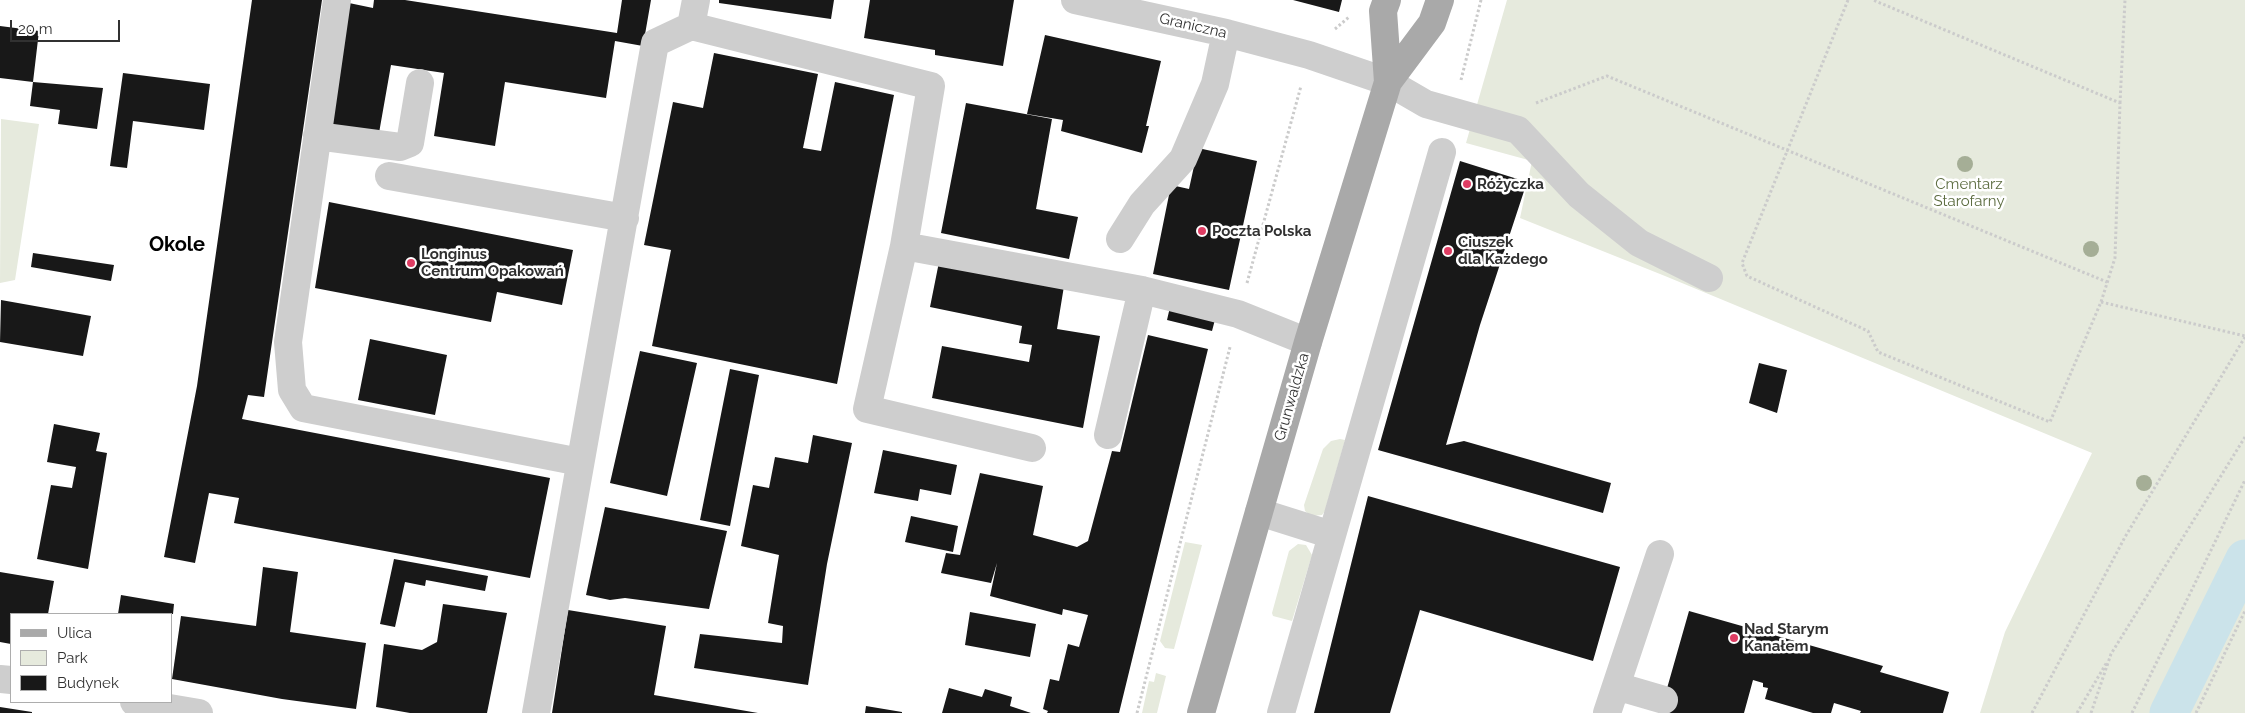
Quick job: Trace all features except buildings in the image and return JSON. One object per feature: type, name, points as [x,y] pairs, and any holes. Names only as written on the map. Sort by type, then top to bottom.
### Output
[{"type":"main road","name":"Grunwaldzka","points":[[1387,0],[1383,11],[1388,82]]},
{"type":"main road","name":"Grunwaldzka","points":[[1201,713],[1308,342],[1388,82],[1432,22],[1440,0]]},
{"type":"street","points":[[337,0],[288,342],[292,390],[303,408],[580,462]]},
{"type":"street","name":"Graniczna","points":[[1075,0],[1226,33],[1309,55],[1388,82],[1426,104],[1518,130],[1579,195],[1639,243],[1709,278]]},
{"type":"street","points":[[536,713],[656,43],[693,13],[931,86],[904,246],[867,408],[1032,448]]},
{"type":"street","points":[[1120,239],[1142,204],[1183,160],[1215,84],[1226,33]]},
{"type":"street","points":[[318,136],[400,147],[410,143],[420,83]]},
{"type":"street","points":[[1281,713],[1442,152]]},
{"type":"street","points":[[389,176],[624,218]]},
{"type":"street","points":[[904,246],[1142,290],[1238,314],[1308,342]]},
{"type":"street","points":[[1108,435],[1142,290]]},
{"type":"street","points":[[1259,512],[1332,535]]},
{"type":"street","points":[[1607,713],[1660,554]]},
{"type":"street","points":[[1616,686],[1664,700]]},
{"type":"street","points":[[140,703],[199,713]]},
{"type":"path","points":[[1479,7],[1481,0]]},
{"type":"path","points":[[1848,0],[1742,264],[1747,276],[1868,331],[1878,352],[2050,422],[2100,302],[2115,258],[2125,0]]},
{"type":"path","points":[[1874,0],[2120,103]]},
{"type":"path","points":[[1488,122],[1607,76],[2107,282]]},
{"type":"path","points":[[2032,713],[2125,537],[2245,336],[2100,302]]},
{"type":"path","points":[[2077,713],[2111,654],[2245,437]]},
{"type":"path","points":[[2132,713],[2245,480]]},
{"type":"path","points":[[2196,713],[2245,611]]},
{"type":"path","points":[[2091,713],[2111,654]]},
{"type":"green space","name":"Cmentarz Starofarny","points":[[1507,0],[2245,0],[2245,713],[1980,713],[2005,632],[2092,453],[1520,218],[1532,161],[1466,143]]},
{"type":"green space","points":[[1,119],[39,124],[15,280],[0,283]]},
{"type":"green space","points":[[1345,440],[1325,511],[1322,515],[1311,516],[1305,511],[1304,505],[1323,449],[1331,441]]},
{"type":"green space","points":[[1185,542],[1202,545],[1174,649],[1165,648],[1160,641]]},
{"type":"green space","points":[[1298,544],[1306,545],[1312,555],[1292,621],[1273,616],[1272,613],[1289,551]]},
{"type":"green space","points":[[1156,673],[1166,676],[1157,713],[1142,713],[1149,681],[1154,682]]},
{"type":"waterway","points":[[2169,713],[2245,559]]},
{"type":"place","name":"Różyczka","points":[[1467,184]]},
{"type":"place","name":"Poczta Polska","points":[[1202,231]]},
{"type":"place","name":"Ciuszek dla Każdego","points":[[1448,251]]},
{"type":"place","name":"Longinus Centrum Opakowań","points":[[411,263]]},
{"type":"place","name":"Nad Starym Kanałem","points":[[1734,638]]},
{"type":"district","name":"Okole","points":[[177,245]]}]
